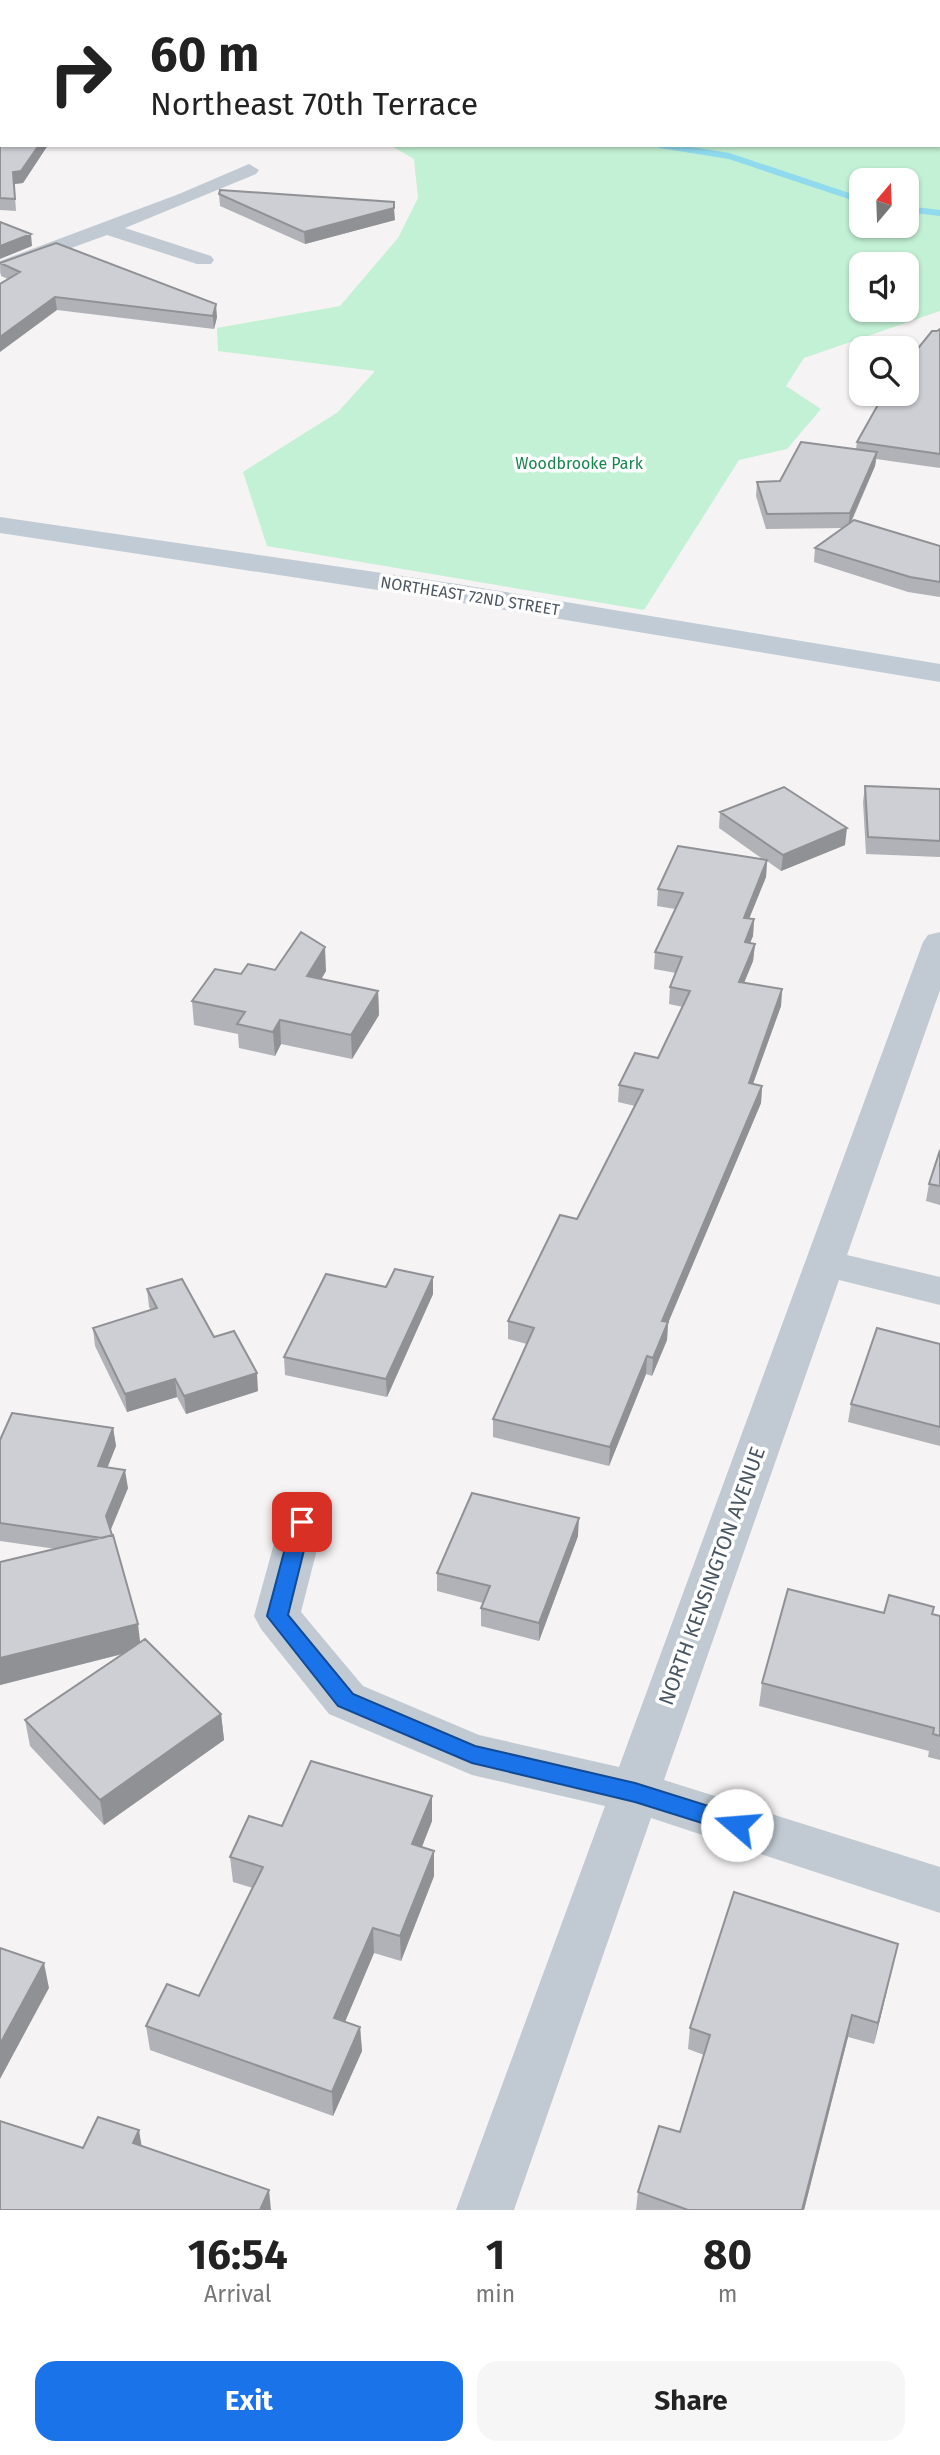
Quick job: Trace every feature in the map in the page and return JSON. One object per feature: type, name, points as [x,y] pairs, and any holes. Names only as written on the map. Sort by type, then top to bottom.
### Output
[{"type":"main road","name":"NORTHEAST 72ND STREET","points":[[0,525],[457,593],[940,673]]},
{"type":"street","points":[[0,268],[249,170]]},
{"type":"street","points":[[106,228],[204,260]]},
{"type":"street","name":"NORTH KENSINGTON AVENUE","points":[[485,2210],[940,942]]},
{"type":"street","points":[[823,1263],[940,1291]]},
{"type":"street","points":[[302,1522],[277,1616],[346,1700],[472,1754],[635,1793],[940,1890]]},
{"type":"green space","name":"Woodbrooke Park","points":[[393,147],[940,147],[940,311],[919,318],[919,252],[849,252],[849,322],[908,322],[868,336],[849,336],[849,342],[804,358],[786,386],[821,409],[787,449],[739,460],[644,610],[267,546],[243,472],[338,412],[375,371],[218,351],[217,328],[340,306],[398,238],[418,198],[414,159]]},
{"type":"building","points":[[0,147],[38,147],[21,171],[13,172],[15,199],[0,198]]},
{"type":"building","points":[[220,190],[394,202],[394,208],[304,232],[219,194]]},
{"type":"building","points":[[0,222],[31,234],[0,246]]},
{"type":"building","points":[[56,243],[216,304],[213,316],[55,297],[0,337],[0,284],[20,272],[0,263]]},
{"type":"building","points":[[940,329],[940,454],[857,442],[877,406],[919,406],[919,347],[932,331]]},
{"type":"building","points":[[801,442],[877,452],[850,513],[767,514],[757,482],[780,481]]},
{"type":"building","points":[[854,520],[940,546],[940,582],[910,577],[815,548]]},
{"type":"building","points":[[865,786],[940,789],[940,841],[868,837]]},
{"type":"building","points":[[784,787],[847,828],[783,855],[720,812]]},
{"type":"building","points":[[678,846],[767,860],[744,918],[754,919],[745,942],[755,944],[739,982],[782,989],[749,1083],[762,1086],[662,1321],[668,1322],[653,1358],[647,1356],[610,1447],[493,1419],[534,1328],[508,1321],[560,1215],[577,1219],[643,1090],[619,1085],[635,1053],[658,1058],[690,991],[670,987],[682,957],[655,952],[683,893],[658,889]]},
{"type":"building","points":[[301,932],[325,947],[307,976],[378,991],[351,1035],[280,1020],[273,1032],[237,1024],[245,1012],[192,1001],[215,969],[241,974],[248,964],[275,970]]},
{"type":"building","points":[[940,1150],[940,1186],[929,1184]]},
{"type":"building","points":[[395,1269],[433,1277],[386,1379],[284,1357],[326,1274],[386,1287]]},
{"type":"building","points":[[182,1279],[214,1337],[234,1331],[257,1373],[184,1396],[175,1379],[125,1394],[93,1328],[157,1308],[147,1289]]},
{"type":"building","points":[[877,1328],[940,1344],[940,1427],[851,1404]]},
{"type":"building","points":[[12,1413],[113,1428],[98,1466],[125,1470],[106,1516],[112,1535],[102,1538],[0,1523],[0,1440]]},
{"type":"building","points":[[472,1493],[579,1518],[539,1623],[481,1608],[490,1586],[437,1573]]},
{"type":"building","points":[[113,1535],[138,1624],[0,1658],[0,1562]]},
{"type":"building","points":[[788,1589],[884,1613],[889,1595],[934,1607],[932,1614],[940,1616],[940,1736],[933,1734],[934,1728],[762,1683]]},
{"type":"building","points":[[145,1639],[221,1714],[100,1800],[25,1720]]},
{"type":"building","points":[[311,1761],[432,1796],[412,1844],[434,1851],[400,1936],[373,1928],[334,2018],[360,2027],[332,2092],[146,2026],[167,1984],[199,1996],[263,1867],[230,1857],[249,1816],[282,1826]]},
{"type":"building","points":[[734,1892],[898,1944],[878,2023],[852,2015],[802,2210],[688,2210],[638,2192],[659,2126],[680,2132],[710,2035],[690,2028]]},
{"type":"building","points":[[0,1948],[44,1963],[0,2044]]},
{"type":"building","points":[[98,2117],[139,2130],[133,2143],[269,2190],[260,2210],[0,2210],[0,2121],[83,2148]]},
{"type":"waterway","points":[[673,147],[729,156],[849,196]]},
{"type":"waterway","points":[[919,211],[940,213]]},
{"type":"route","points":[[302,1522],[277,1616],[346,1700],[472,1754],[635,1793],[737,1825]]}]
